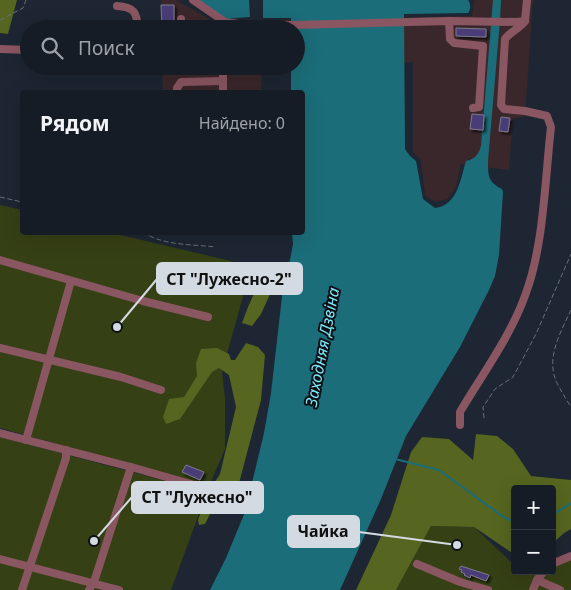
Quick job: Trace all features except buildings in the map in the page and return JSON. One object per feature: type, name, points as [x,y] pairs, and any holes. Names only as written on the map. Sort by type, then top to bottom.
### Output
[{"type":"street","points":[[193,0],[221,20]]},
{"type":"street","points":[[460,425],[460,412],[507,336],[515,319],[526,293],[537,253],[551,127],[546,116],[525,110],[504,109],[501,105],[505,39],[525,21],[527,0]]},
{"type":"street","points":[[117,6],[126,6],[133,10],[137,20]]},
{"type":"street","points":[[450,21],[450,39],[454,43],[483,46],[479,107],[473,108]]},
{"type":"street","points":[[305,25],[450,21],[525,21]]},
{"type":"street","points":[[0,49],[20,50]]},
{"type":"street","points":[[222,75],[223,90]]},
{"type":"street","points":[[177,90],[181,82],[222,81]]},
{"type":"street","points":[[0,260],[143,301],[208,317]]},
{"type":"street","points":[[26,440],[71,281]]},
{"type":"street","points":[[0,348],[122,377],[161,390]]},
{"type":"street","points":[[0,433],[205,488]]},
{"type":"street","points":[[22,590],[66,458],[66,450]]},
{"type":"street","points":[[89,590],[94,582],[131,467]]},
{"type":"street","points":[[556,562],[571,556]]},
{"type":"street","points":[[0,558],[119,590]]},
{"type":"street","points":[[417,564],[460,582],[488,590]]},
{"type":"street","points":[[533,590],[541,575]]},
{"type":"street","points":[[537,580],[560,590]]},
{"type":"path","points":[[0,20],[23,8],[26,0]]},
{"type":"path","points":[[0,197],[20,202]]},
{"type":"path","points":[[147,235],[163,241],[216,246]]},
{"type":"path","points":[[484,418],[483,407],[495,389],[513,377],[536,334],[571,254]]},
{"type":"path","points":[[571,310],[557,340],[553,360],[556,381],[571,407]]},
{"type":"shaded area","points":[[161,0],[176,0],[211,20],[162,20]]},
{"type":"shaded area","points":[[474,0],[533,0],[525,117],[513,118],[509,170],[461,164],[456,187],[448,199],[435,202],[425,195],[421,160],[413,152],[413,62],[305,66],[305,20],[283,20],[472,16]]},
{"type":"shaded area","points":[[162,75],[262,75],[261,90],[163,90]]},
{"type":"green space","points":[[0,0],[17,0],[8,34],[0,33]]},
{"type":"green space","points":[[0,205],[20,210],[20,235],[120,235],[231,261],[247,282],[222,372],[225,398],[225,449],[209,486],[0,428]]},
{"type":"green space","points":[[269,274],[275,274],[277,279],[261,314],[252,326],[242,323],[256,291]]},
{"type":"green space","points":[[246,343],[258,347],[265,355],[261,400],[233,506],[222,512],[210,514],[205,524],[199,525],[198,520],[208,493],[220,474],[236,407],[229,375],[219,368],[212,372],[180,419],[166,424],[163,417],[169,399],[184,397],[197,376],[196,363],[201,349],[217,348],[229,354],[231,360],[235,360]]},
{"type":"green space","points":[[476,434],[497,436],[513,449],[531,476],[571,480],[571,529],[556,540],[556,485],[511,485],[511,552],[474,527],[431,526],[396,590],[356,590],[391,515],[411,452],[422,437],[449,439],[473,460]]},
{"type":"green space","points":[[0,437],[207,492],[171,590],[0,590]]},
{"type":"green space","points":[[431,526],[474,527],[511,562],[511,575],[556,575],[556,559],[571,553],[571,590],[396,590]]},
{"type":"water","points":[[197,0],[249,0],[250,17],[224,19]]},
{"type":"water","name":"Заходняя Дзвіна","points":[[263,0],[468,0],[470,10],[468,13],[404,14],[405,149],[416,161],[423,199],[435,208],[443,206],[453,197],[460,183],[466,161],[476,156],[481,146],[493,0],[501,0],[488,161],[491,181],[502,189],[503,192],[499,255],[495,276],[460,347],[406,436],[381,499],[340,590],[210,590],[245,512],[264,433],[271,393],[284,279],[293,244],[292,235],[305,235],[305,90],[291,90],[291,75],[305,75],[305,20],[263,18]]},
{"type":"waterway","points":[[395,459],[439,470],[502,516],[511,520]]},
{"type":"waterway","points":[[556,512],[571,503]]},
{"type":"place","name":"СТ \"Лужесно-2\"","points":[[117,327]]},
{"type":"place","name":"СТ \"Лужесно\"","points":[[94,541]]},
{"type":"place","name":"Чайка","points":[[457,545]]}]
